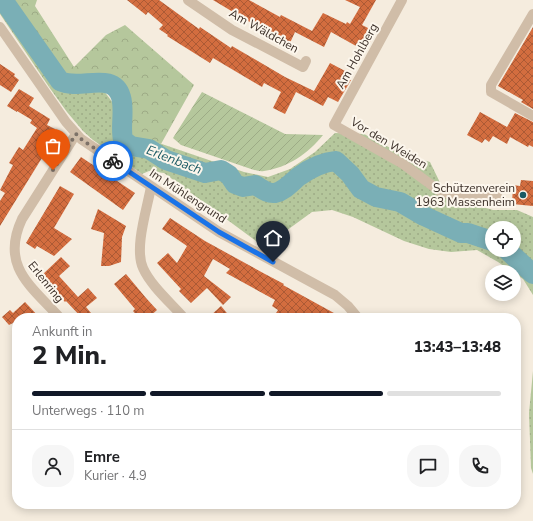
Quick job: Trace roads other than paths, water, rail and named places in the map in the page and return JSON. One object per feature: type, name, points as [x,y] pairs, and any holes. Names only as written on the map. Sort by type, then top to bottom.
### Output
[{"type":"street","name":"Am Wäldchen","points":[[188,0],[232,30],[281,56],[303,67],[306,61]]},
{"type":"street","name":"Am Hohlberg","points":[[334,125],[402,0]]},
{"type":"street","points":[[533,14],[491,85],[491,92],[533,116]]},
{"type":"street","name":"Im Mühlengrund","points":[[0,27],[76,134],[151,187],[237,243],[335,296],[348,306],[354,313]]},
{"type":"street","name":"Vor den Weiden","points":[[334,125],[403,164],[441,192],[463,198],[497,196]]},
{"type":"street","name":"Erlenring","points":[[56,313],[23,276],[14,260],[13,244],[22,219],[76,134]]},
{"type":"street","points":[[151,187],[139,246],[141,263],[146,275],[180,313]]},
{"type":"waterway","name":"Erlenbach","points":[[3,0],[60,81],[77,84],[103,83],[111,85],[117,89],[122,102],[123,140],[131,146],[149,149],[166,160],[205,173],[221,170],[229,175],[235,184],[243,187],[255,185],[267,192],[272,193],[281,190],[311,169],[321,164],[336,161],[350,174],[361,189],[376,197],[400,202],[424,216],[461,233],[468,233],[485,239]]},
{"type":"waterway","name":"Erlenbach","points":[[515,257],[533,274]]},
{"type":"place","name":"Schützenverein 1963 Massenheim","points":[[523,195]]}]
